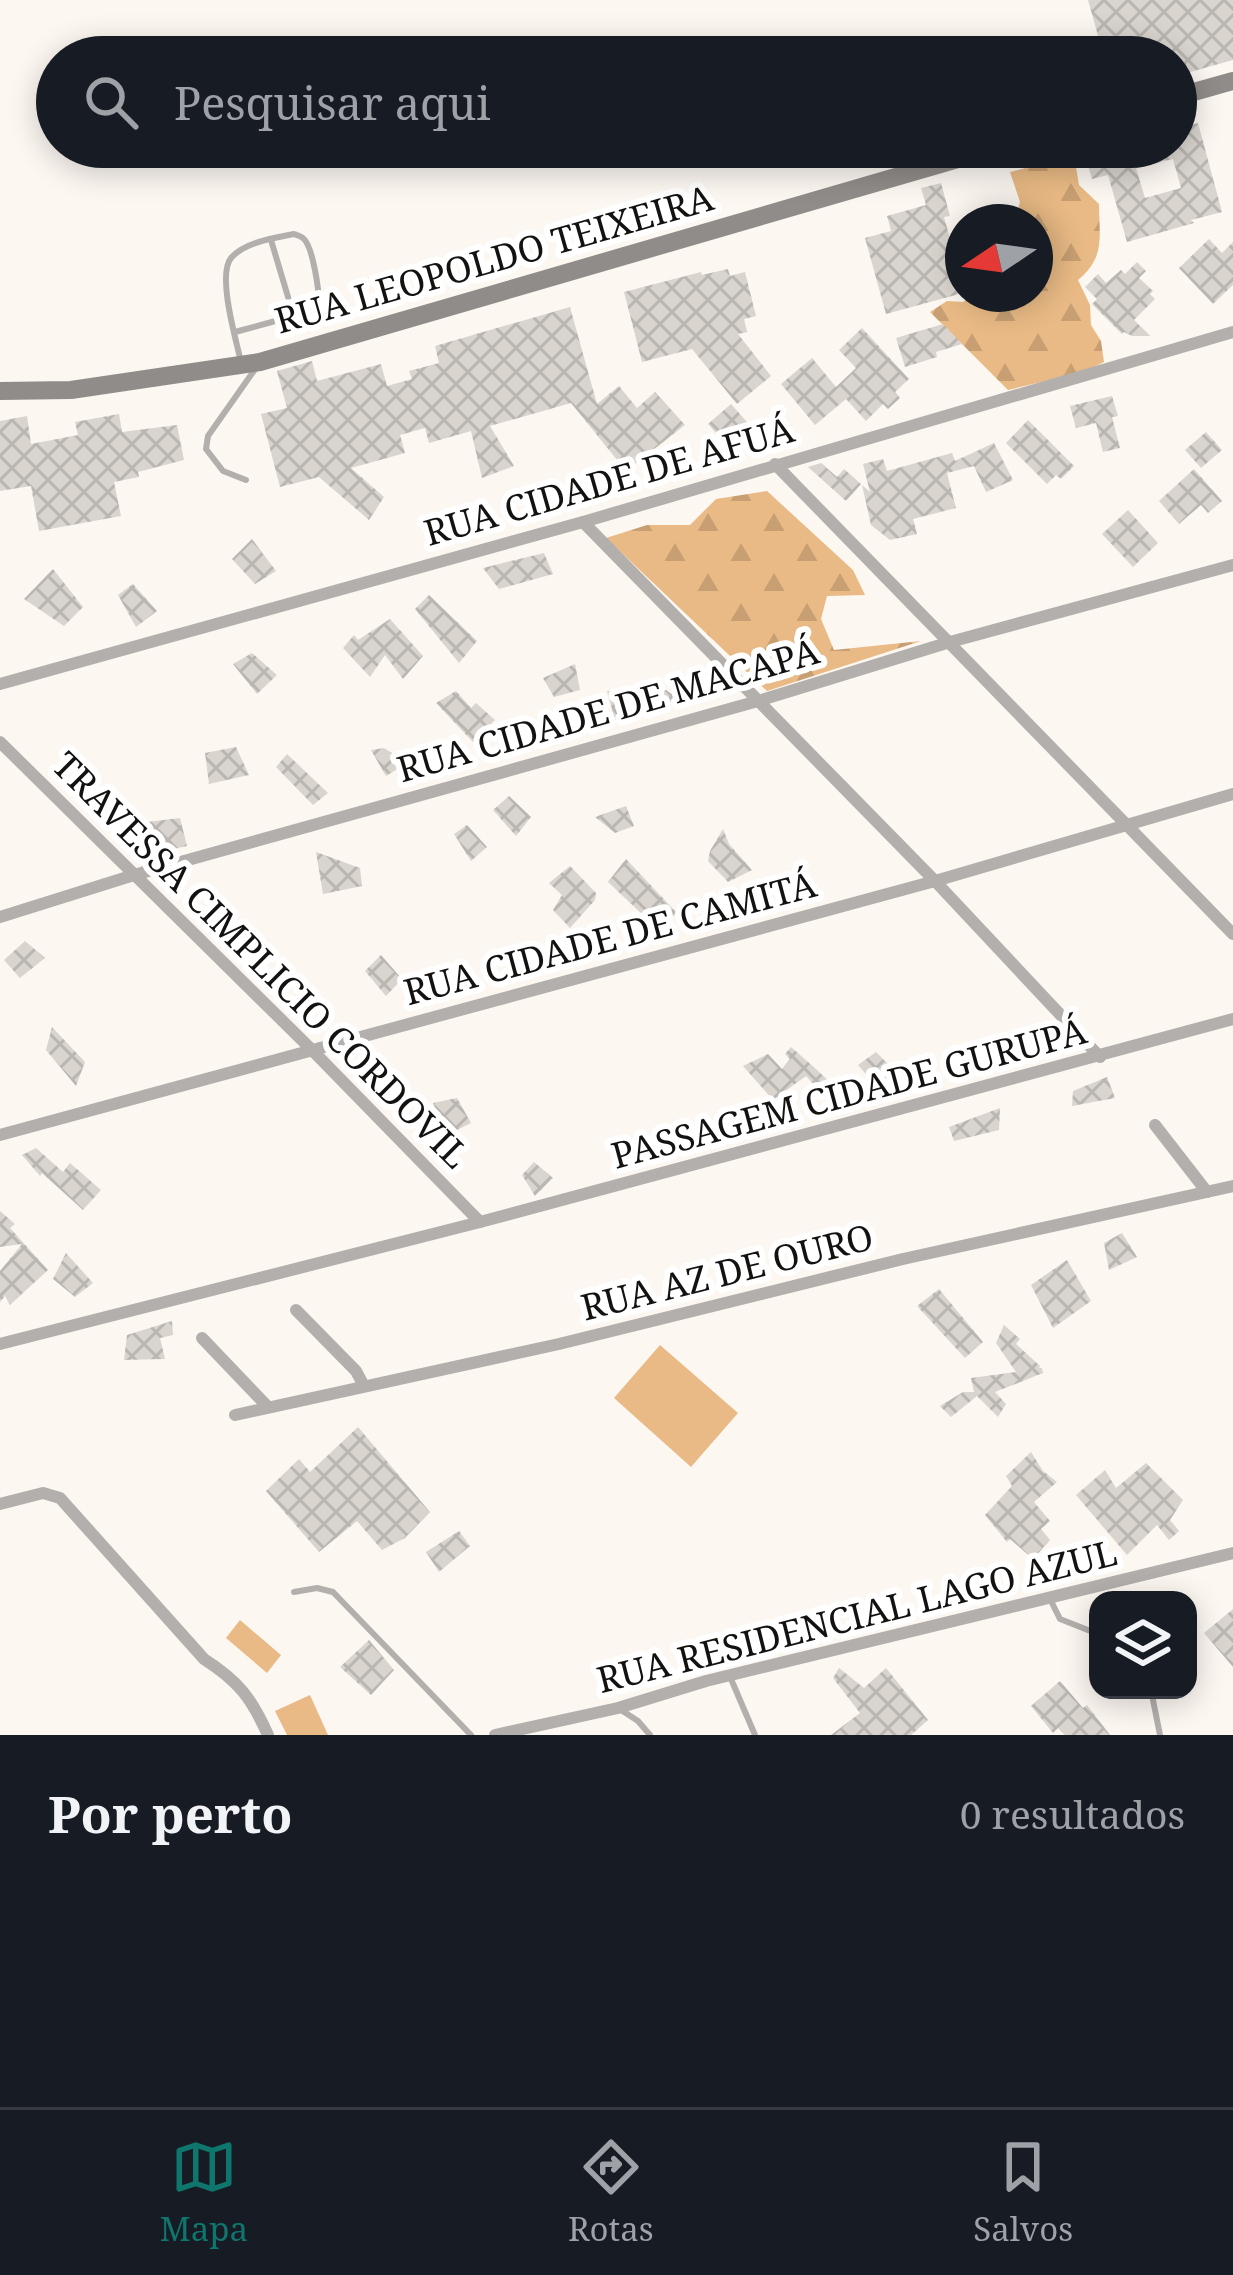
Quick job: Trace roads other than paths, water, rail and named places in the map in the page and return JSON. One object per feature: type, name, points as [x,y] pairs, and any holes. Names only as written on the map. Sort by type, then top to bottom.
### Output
[{"type":"main road","points":[[1197,91],[1233,81]]},
{"type":"main road","name":"RUA LEOPOLDO TEIXEIRA","points":[[0,391],[71,390],[251,364],[927,168]]},
{"type":"street","name":"RUA CIDADE DE AFUÁ","points":[[0,684],[583,522],[1233,332]]},
{"type":"street","points":[[775,464],[1233,934]]},
{"type":"street","points":[[583,522],[935,881],[1100,1057]]},
{"type":"street","name":"RUA CIDADE DE MACAPÁ","points":[[0,917],[950,642],[1233,565]]},
{"type":"street","name":"TRAVESSA CIMPLICIO CORDOVIL","points":[[0,742],[480,1222]]},
{"type":"street","name":"RUA CIDADE DE CAMITÁ","points":[[0,1135],[935,881],[1233,794]]},
{"type":"street","name":"PASSAGEM CIDADE GURUPÁ","points":[[0,1344],[480,1222],[1233,1019]]},
{"type":"street","points":[[1155,1125],[1207,1192]]},
{"type":"street","name":"RUA AZ DE OURO","points":[[235,1415],[1233,1186]]},
{"type":"street","points":[[296,1310],[356,1370],[364,1386]]},
{"type":"street","points":[[202,1338],[268,1406]]},
{"type":"street","points":[[0,1504],[43,1493],[60,1498],[203,1659],[232,1677],[268,1735]]},
{"type":"street","name":"RUA RESIDENCIAL LAGO AZUL","points":[[495,1735],[1233,1552]]},
{"type":"lane","points":[[235,332],[312,311],[320,304],[306,241],[294,234],[271,239],[243,248],[226,265],[235,332],[251,364],[242,391],[208,436],[206,449],[224,471],[246,480]]},
{"type":"lane","points":[[271,239],[293,317]]},
{"type":"lane","points":[[294,1592],[317,1588],[333,1592],[472,1735]]},
{"type":"lane","points":[[1049,1598],[1060,1619],[1089,1630]]},
{"type":"lane","points":[[730,1675],[755,1735]]},
{"type":"lane","points":[[1153,1699],[1160,1735]]},
{"type":"lane","points":[[618,1708],[650,1735]]}]
